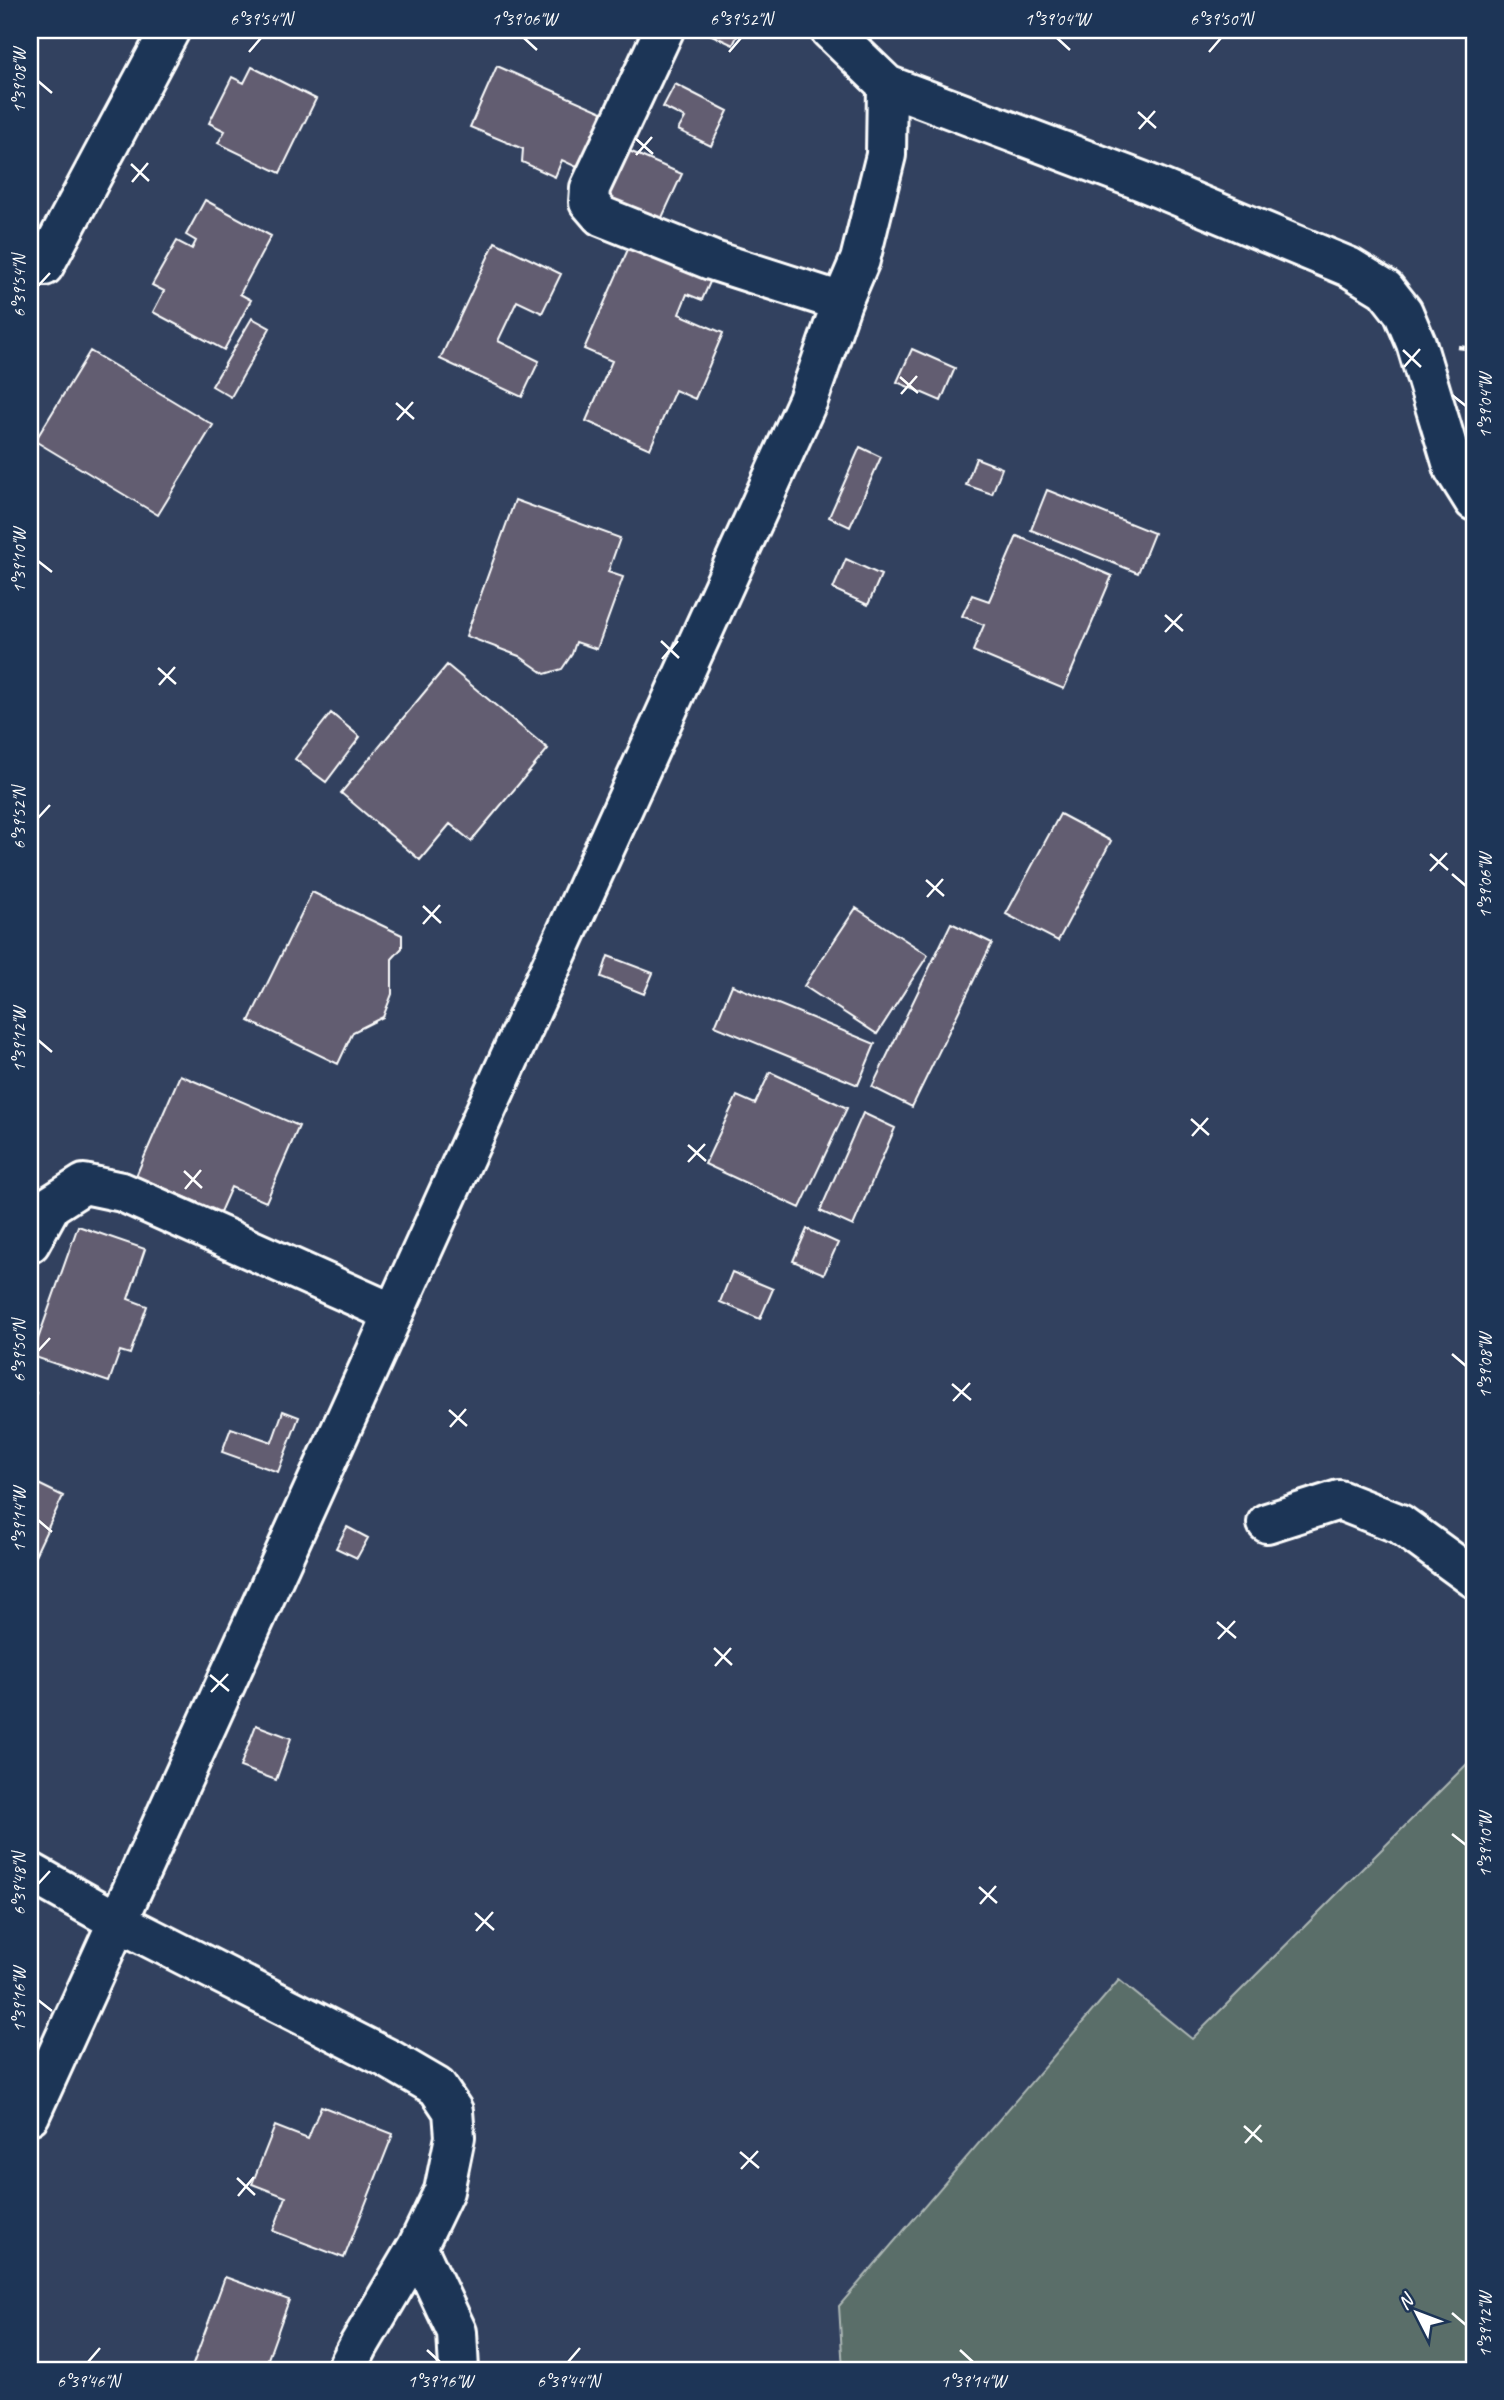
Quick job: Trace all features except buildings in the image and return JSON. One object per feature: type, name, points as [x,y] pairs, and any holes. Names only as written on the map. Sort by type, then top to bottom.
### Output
[{"type":"street","points":[[44,266],[170,30]]},
{"type":"street","points":[[664,30],[590,188],[589,202],[601,216],[711,260],[842,302]]},
{"type":"street","points":[[830,30],[887,85],[1142,181],[1349,267],[1385,289],[1403,312],[1416,343],[1454,470],[1474,500]]},
{"type":"street","points":[[30,2115],[808,400],[842,302],[860,260],[886,155],[887,85]]},
{"type":"street","points":[[30,1242],[51,1205],[84,1184],[122,1192],[393,1313]]},
{"type":"street","points":[[1267,1523],[1339,1500],[1399,1524],[1474,1578]]},
{"type":"street","points":[[30,1872],[117,1921],[389,2059],[437,2087],[453,2111],[455,2137],[444,2191],[417,2247],[346,2370]]},
{"type":"street","points":[[417,2247],[457,2332],[458,2370]]},
{"type":"green space","points":[[1474,1757],[1474,2370],[843,2370],[839,2306],[1119,1980],[1192,2039]]}]
